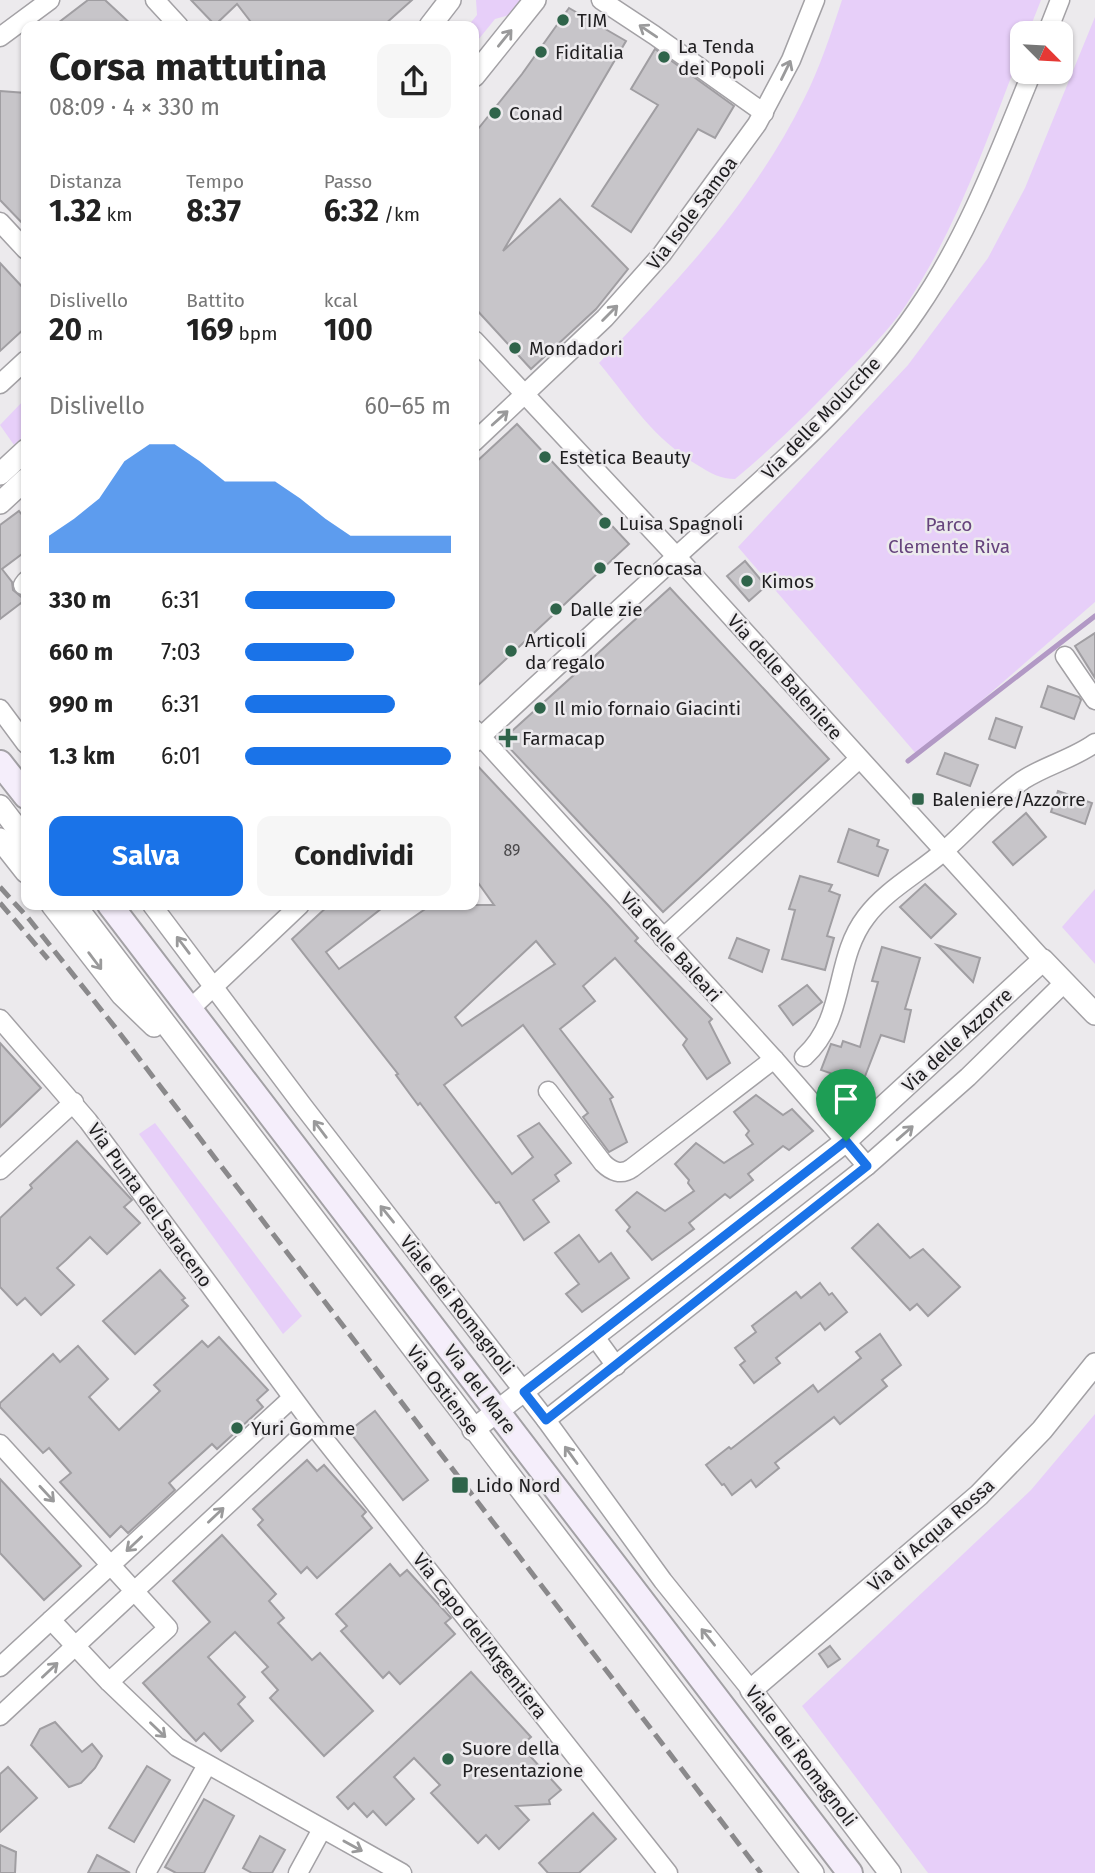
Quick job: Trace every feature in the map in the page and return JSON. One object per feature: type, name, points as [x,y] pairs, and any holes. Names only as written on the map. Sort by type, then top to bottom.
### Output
[{"type":"main road","points":[[0,763],[21,790]]},
{"type":"main road","name":"Via del Mare","points":[[114,910],[850,1873]]},
{"type":"street","points":[[22,21],[50,0]]},
{"type":"street","points":[[155,0],[174,21]]},
{"type":"street","points":[[434,21],[450,0]]},
{"type":"street","points":[[479,70],[535,0]]},
{"type":"street","points":[[601,0],[654,34],[764,113]]},
{"type":"street","name":"Via Isole Samoa","points":[[479,437],[605,318],[655,264],[764,113],[791,60],[815,0]]},
{"type":"street","points":[[1052,21],[1060,0]]},
{"type":"street","points":[[0,37],[21,21]]},
{"type":"street","name":"Via delle Molucche","points":[[479,734],[807,439],[853,391],[912,318],[932,288],[957,243],[1027,84]]},
{"type":"street","points":[[0,222],[21,245]]},
{"type":"street","name":"Via delle Baleniere","points":[[479,345],[676,556],[943,852],[1095,1014]]},
{"type":"street","points":[[0,384],[21,365]]},
{"type":"street","points":[[0,474],[21,455]]},
{"type":"street","points":[[0,503],[21,484]]},
{"type":"street","points":[[1065,656],[1095,700]]},
{"type":"street","points":[[0,709],[21,737]]},
{"type":"street","name":"Via delle Baleari","points":[[479,738],[774,1059],[867,1166]]},
{"type":"street","points":[[804,1057],[815,1047],[828,1026],[850,948],[866,917],[1022,780],[1095,743]]},
{"type":"street","points":[[663,939],[859,760]]},
{"type":"street","points":[[0,806],[21,833]]},
{"type":"street","points":[[0,839],[21,866]]},
{"type":"street","points":[[57,910],[122,995],[186,1052]]},
{"type":"street","name":"Via Ostiense","points":[[79,910],[813,1873]]},
{"type":"street","name":"Viale dei Romagnoli","points":[[156,910],[303,1106],[546,1420],[663,1581],[751,1690],[890,1873]]},
{"type":"street","points":[[190,1009],[295,910]]},
{"type":"street","name":"Via delle Azzorre","points":[[473,1430],[846,1141],[1043,960]]},
{"type":"street","name":"Via delle Azzorre","points":[[546,1420],[867,1166],[968,1077],[1065,982]]},
{"type":"street","name":"Via Punta del Saraceno","points":[[0,1019],[74,1102],[292,1398]]},
{"type":"street","points":[[548,1091],[606,1166],[622,1172],[632,1168],[774,1059]]},
{"type":"street","points":[[0,1170],[74,1102]]},
{"type":"street","points":[[595,1338],[615,1366]]},
{"type":"street","name":"Via di Acqua Rossa","points":[[751,1690],[988,1487],[1042,1430],[1095,1364]]},
{"type":"street","points":[[0,1667],[292,1398]]},
{"type":"street","name":"Via Capo dell'Argentiera","points":[[292,1398],[668,1873]]},
{"type":"street","points":[[0,1716],[313,1425]]},
{"type":"street","points":[[0,1444],[168,1628],[109,1682]]},
{"type":"street","points":[[51,1620],[109,1682],[177,1747],[402,1873]]},
{"type":"street","points":[[146,1873],[206,1765]]},
{"type":"street","points":[[298,1873],[322,1829]]},
{"type":"green space","points":[[476,0],[524,0],[516,13],[495,19],[479,39],[479,21],[472,21],[477,15]]},
{"type":"green space","points":[[842,0],[1041,0],[1033,21],[1010,21],[1010,80],[957,213],[906,305],[878,340],[792,428],[735,479],[725,478],[703,469],[668,444],[599,363],[685,271],[737,207],[784,137],[810,87]]},
{"type":"green space","name":"Parco Clemente Riva","points":[[1095,17],[1095,602],[918,756],[738,547],[908,365],[988,258],[1025,188],[1068,84],[1073,84],[1073,71]]},
{"type":"green space","points":[[21,403],[21,439],[14,445],[0,425]]},
{"type":"green space","points":[[1095,889],[1095,964],[1062,927]]},
{"type":"green space","points":[[155,1123],[302,1316],[283,1334],[139,1134]]},
{"type":"green space","points":[[1095,1414],[1095,1873],[928,1873],[802,1706],[1031,1490]]},
{"type":"building","points":[[88,0],[105,0],[128,21],[61,21]]},
{"type":"building","points":[[191,0],[412,0],[389,21],[250,21],[237,4],[219,21],[211,21]]},
{"type":"building","points":[[569,8],[626,41],[503,251],[560,199],[628,269],[596,309],[531,369],[479,312],[479,128]]},
{"type":"building","points":[[655,49],[734,106],[715,138],[698,129],[631,232],[592,206],[658,105],[631,89]]},
{"type":"building","points":[[0,91],[21,93],[21,222],[0,200]]},
{"type":"building","points":[[0,263],[21,286],[21,332],[0,351]]},
{"type":"building","points":[[517,424],[629,544],[479,684],[479,459]]},
{"type":"building","points":[[19,511],[21,514],[21,555],[2,569],[12,582],[13,590],[21,597],[21,603],[0,619],[0,525]]},
{"type":"building","name":"Kimos","points":[[745,561],[766,586],[749,601],[727,576]]},
{"type":"building","points":[[670,588],[829,759],[663,912],[502,740]]},
{"type":"building","points":[[1095,633],[1095,678],[1075,646]]},
{"type":"building","points":[[1048,686],[1079,697],[1081,700],[1074,719],[1041,707]]},
{"type":"building","points":[[996,718],[1022,727],[1015,748],[989,739]]},
{"type":"building","points":[[945,753],[978,765],[970,786],[937,774]]},
{"type":"building","points":[[479,767],[638,938],[635,941],[712,1019],[709,1022],[730,1063],[707,1079],[683,1045],[687,1039],[615,958],[583,986],[595,1001],[560,1029],[613,1097],[610,1099],[627,1142],[609,1152],[583,1117],[588,1113],[523,1025],[444,1085],[512,1174],[533,1157],[518,1136],[539,1123],[571,1163],[555,1175],[559,1181],[533,1200],[549,1222],[524,1240],[499,1202],[496,1203],[420,1103],[418,1105],[396,1075],[398,1074],[292,939],[324,910],[380,910],[326,952],[339,969],[424,910],[479,910],[479,905],[494,905],[479,884]],"holes":[[[536,941],[555,964],[462,1026],[455,1017]]]},
{"type":"building","points":[[1058,791],[1092,803],[1085,824],[1051,812]]},
{"type":"building","points":[[1026,813],[1046,837],[1013,865],[993,842]]},
{"type":"building","points":[[849,829],[879,840],[877,846],[888,850],[878,876],[838,862]]},
{"type":"building","points":[[800,876],[832,885],[829,891],[840,895],[827,936],[834,938],[825,970],[782,959],[795,910],[789,909]]},
{"type":"building","points":[[925,884],[956,914],[931,938],[900,907]]},
{"type":"building","points":[[737,938],[769,950],[762,972],[729,958]]},
{"type":"building","points":[[937,945],[980,958],[973,982]]},
{"type":"building","points":[[882,947],[920,958],[905,1009],[911,1010],[904,1042],[881,1035],[862,1084],[821,1070],[831,1044],[841,1047],[843,1041],[860,1047],[878,982],[872,981]]},
{"type":"building","points":[[807,985],[822,1002],[793,1025],[779,1006]]},
{"type":"building","points":[[0,1043],[41,1088],[0,1127]]},
{"type":"building","points":[[756,1095],[783,1115],[792,1109],[813,1131],[789,1150],[783,1146],[748,1174],[753,1180],[730,1198],[725,1194],[689,1223],[694,1229],[652,1260],[627,1231],[630,1227],[616,1210],[637,1192],[665,1211],[694,1191],[688,1183],[689,1180],[675,1164],[696,1143],[724,1163],[753,1144],[746,1135],[749,1131],[734,1112]]},
{"type":"building","points":[[77,1141],[132,1200],[124,1207],[140,1223],[107,1254],[90,1237],[57,1268],[74,1285],[41,1315],[25,1298],[17,1305],[0,1287],[0,1218],[32,1188],[30,1185]]},
{"type":"building","points":[[878,1224],[910,1258],[923,1249],[960,1287],[928,1316],[917,1304],[910,1310],[852,1248]]},
{"type":"building","points":[[579,1235],[599,1262],[611,1253],[629,1278],[582,1312],[566,1294],[579,1284],[555,1253]]},
{"type":"building","points":[[160,1270],[185,1298],[182,1300],[188,1306],[135,1354],[103,1321]]},
{"type":"building","points":[[820,1283],[847,1312],[825,1330],[820,1323],[776,1358],[780,1363],[754,1383],[740,1365],[745,1361],[735,1348],[756,1332],[752,1326],[796,1292],[801,1298]]},
{"type":"building","points":[[880,1334],[901,1365],[882,1380],[887,1386],[840,1424],[834,1417],[775,1463],[779,1468],[756,1487],[751,1480],[732,1495],[706,1465],[729,1447],[731,1449],[813,1385],[818,1392],[861,1358],[856,1352]]},
{"type":"building","points":[[219,1337],[268,1390],[257,1400],[263,1407],[217,1449],[212,1444],[169,1483],[175,1490],[128,1533],[121,1526],[110,1537],[60,1482],[71,1473],[49,1448],[43,1453],[0,1407],[0,1403],[53,1354],[60,1362],[78,1346],[108,1379],[89,1397],[119,1430],[160,1391],[154,1385],[202,1341],[208,1347]]},
{"type":"building","points":[[375,1411],[428,1480],[403,1500],[349,1431]]},
{"type":"building","points":[[307,1460],[317,1471],[324,1465],[366,1512],[362,1516],[372,1528],[317,1578],[307,1567],[301,1573],[258,1525],[263,1520],[253,1509]]},
{"type":"building","points":[[0,1479],[81,1566],[44,1600],[0,1553]]},
{"type":"building","points":[[222,1535],[276,1594],[269,1601],[284,1618],[278,1623],[312,1660],[320,1653],[373,1711],[324,1756],[270,1698],[278,1690],[262,1672],[268,1667],[235,1632],[208,1657],[245,1697],[238,1704],[253,1721],[221,1751],[204,1733],[196,1741],[143,1683],[210,1622],[173,1581]]},
{"type":"building","points":[[390,1564],[400,1576],[407,1570],[451,1618],[445,1623],[455,1634],[400,1684],[389,1672],[383,1678],[341,1631],[347,1626],[336,1614]]},
{"type":"building","points":[[830,1646],[840,1659],[828,1667],[819,1654]]},
{"type":"building","name":"Suore della Presentazione","points":[[471,1672],[531,1737],[521,1746],[561,1790],[549,1800],[550,1804],[516,1806],[529,1820],[499,1849],[486,1835],[478,1843],[431,1793],[440,1785],[414,1758],[394,1777],[414,1799],[386,1825],[373,1811],[367,1817],[354,1803],[348,1809],[337,1797]]},
{"type":"building","points":[[55,1722],[82,1752],[92,1744],[102,1756],[81,1783],[69,1787],[31,1745],[40,1729]]},
{"type":"building","points":[[147,1766],[170,1780],[134,1842],[109,1828]]},
{"type":"building","points":[[8,1767],[37,1798],[0,1832],[0,1774]]},
{"type":"building","points":[[204,1799],[234,1816],[204,1873],[176,1873],[165,1867]]},
{"type":"building","points":[[593,1813],[616,1839],[579,1873],[548,1873],[539,1863]]},
{"type":"building","points":[[260,1836],[285,1850],[272,1873],[252,1873],[243,1868]]},
{"type":"building","points":[[0,1845],[16,1852],[15,1873],[0,1873]]},
{"type":"building","points":[[97,1855],[130,1873],[88,1873]]},
{"type":"waterway","points":[[908,761],[1095,616]]},
{"type":"railway","points":[[0,887],[29,919],[118,1031],[761,1873]]},
{"type":"railway","points":[[0,903],[48,959]]},
{"type":"place","name":"TIM","points":[[563,20]]},
{"type":"place","name":"Fiditalia","points":[[541,52]]},
{"type":"place","name":"La Tenda dei Popoli","points":[[664,57]]},
{"type":"place","name":"Conad","points":[[495,113]]},
{"type":"place","name":"Mondadori","points":[[515,348]]},
{"type":"place","name":"Estetica Beauty","points":[[545,457]]},
{"type":"place","name":"Luisa Spagnoli","points":[[605,523]]},
{"type":"place","name":"Tecnocasa","points":[[600,568]]},
{"type":"place","name":"Kimos","points":[[747,581]]},
{"type":"place","name":"Dalle zie","points":[[556,609]]},
{"type":"place","name":"Articoli da regalo","points":[[511,651]]},
{"type":"place","name":"Il mio fornaio Giacinti","points":[[540,708]]},
{"type":"place","name":"Farmacap","points":[[508,738]]},
{"type":"place","name":"Baleniere/Azzorre","points":[[918,799]]},
{"type":"place","name":"Yuri Gomme","points":[[237,1428]]},
{"type":"place","name":"Lido Nord","points":[[460,1485]]},
{"type":"place","name":"Suore della Presentazione","points":[[448,1759]]},
{"type":"route","points":[[846,1141],[867,1166],[546,1420],[524,1392],[846,1141]]}]
